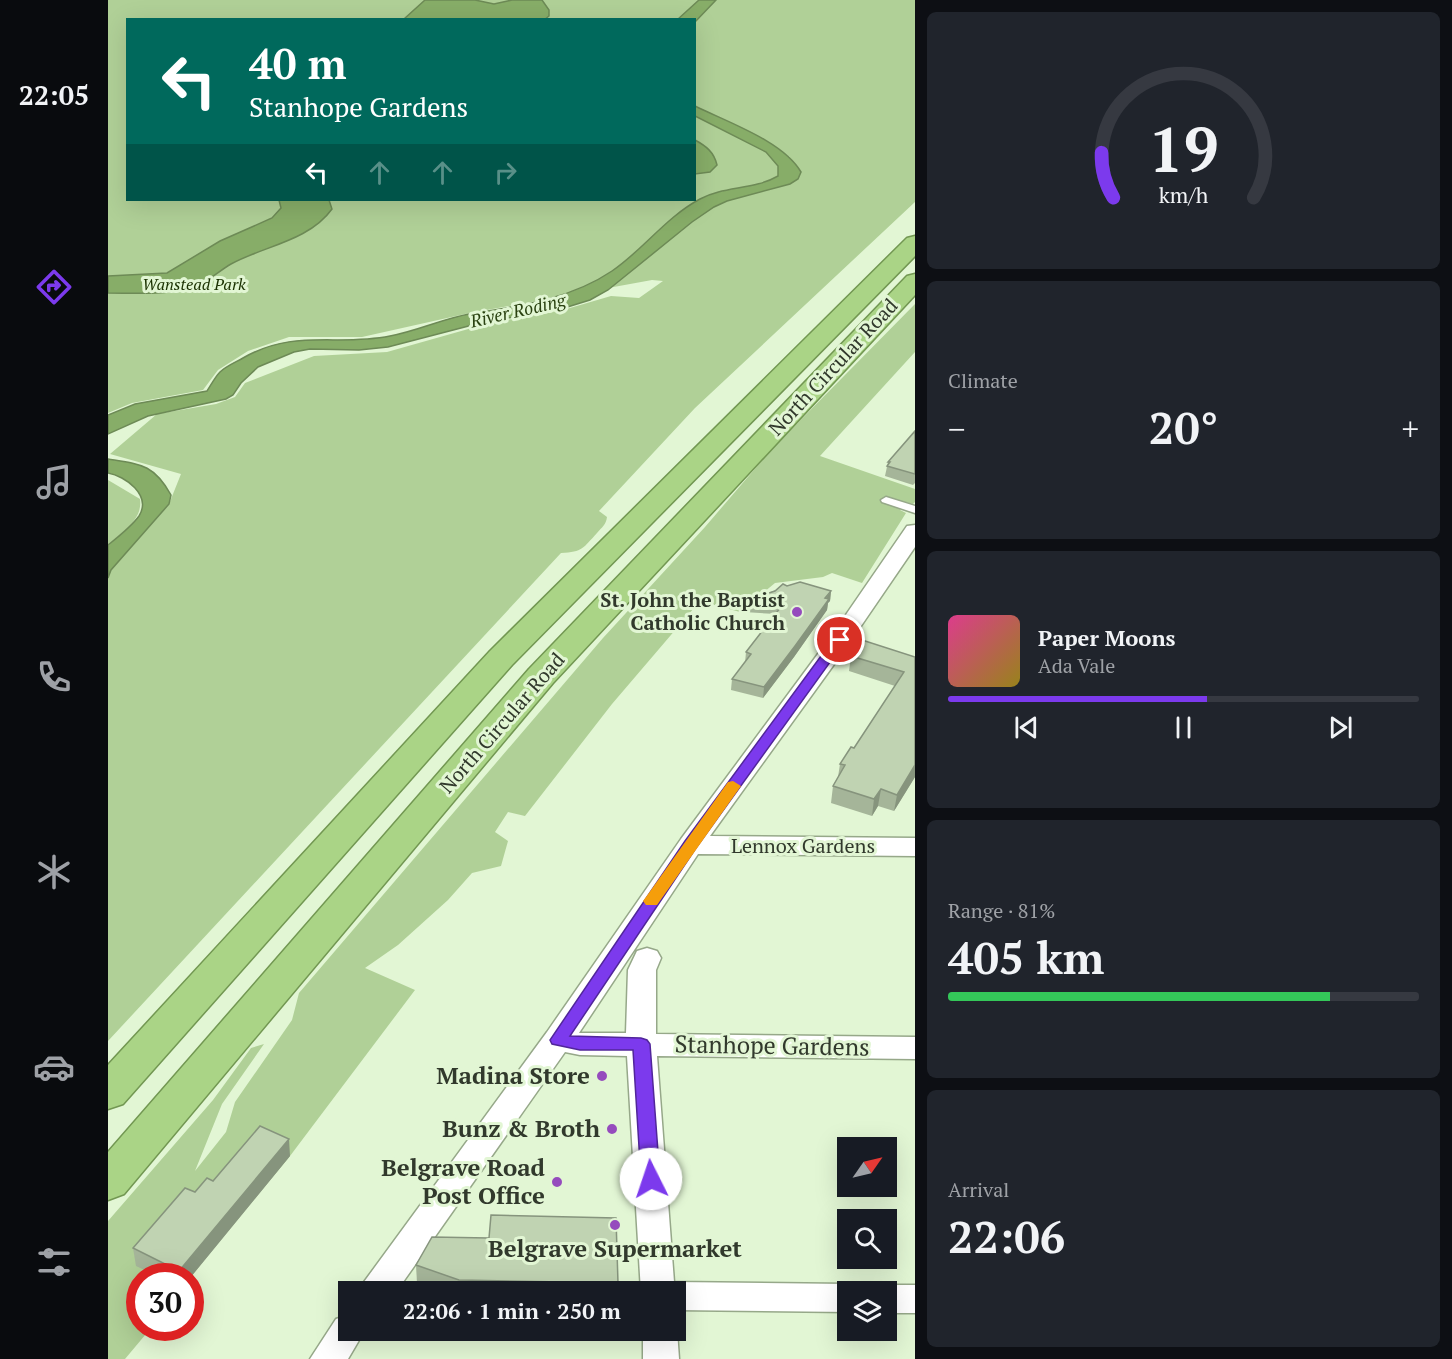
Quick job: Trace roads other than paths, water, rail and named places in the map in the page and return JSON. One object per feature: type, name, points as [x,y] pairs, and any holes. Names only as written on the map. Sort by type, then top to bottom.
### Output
[{"type":"highway","name":"North Circular Road","points":[[108,1093],[501,658],[915,243]]},
{"type":"highway","name":"North Circular Road","points":[[108,1182],[541,676],[915,281]]},
{"type":"street","points":[[384,1281],[558,1040],[690,845],[851,643],[915,531]]},
{"type":"street","name":"Lennox Gardens","points":[[690,845],[915,846]]},
{"type":"street","points":[[647,958],[642,970],[641,1044],[657,1281]]},
{"type":"street","name":"Stanhope Gardens","points":[[558,1040],[580,1044],[915,1048]]},
{"type":"street","points":[[686,1296],[837,1298]]},
{"type":"street","points":[[897,1299],[915,1299]]},
{"type":"street","points":[[328,1359],[340,1341]]},
{"type":"street","points":[[660,1341],[661,1359]]},
{"type":"lane","points":[[886,500],[915,510]]},
{"type":"water","points":[[425,0],[475,0],[494,4],[512,0],[542,0],[549,10],[546,18],[405,18]]},
{"type":"water","points":[[699,0],[716,0],[696,21],[696,18],[679,18]]},
{"type":"water","name":"River Roding","points":[[696,106],[753,133],[781,151],[801,172],[798,179],[790,184],[727,201],[714,207],[608,290],[590,300],[561,309],[484,322],[388,347],[359,350],[310,349],[294,352],[258,367],[241,383],[233,395],[226,399],[148,416],[108,434],[108,415],[135,404],[207,391],[222,370],[262,349],[280,343],[390,336],[459,316],[524,305],[578,289],[596,281],[623,263],[665,224],[700,199],[719,192],[759,184],[778,176],[778,166],[766,152],[696,117]]},
{"type":"water","points":[[696,141],[714,156],[717,165],[710,172],[696,174]]},
{"type":"water","points":[[279,201],[329,201],[332,209],[311,229],[299,236],[231,264],[193,287],[158,293],[108,293],[108,276],[167,273],[220,241],[272,218],[281,208]]},
{"type":"water","points":[[108,459],[138,464],[152,471],[171,495],[169,504],[111,570],[108,578],[108,545],[139,516],[142,501],[129,482],[108,473]]},
{"type":"place","name":"St. John the Baptist Catholic Church","points":[[797,612]]},
{"type":"place","name":"Madina Store","points":[[602,1076]]},
{"type":"place","name":"Bunz & Broth","points":[[612,1129]]},
{"type":"place","name":"Belgrave Road Post Office","points":[[557,1182]]},
{"type":"place","name":"Belgrave Supermarket","points":[[615,1225]]},
{"type":"park label","name":"Wanstead Park","points":[[194,284]]}]
